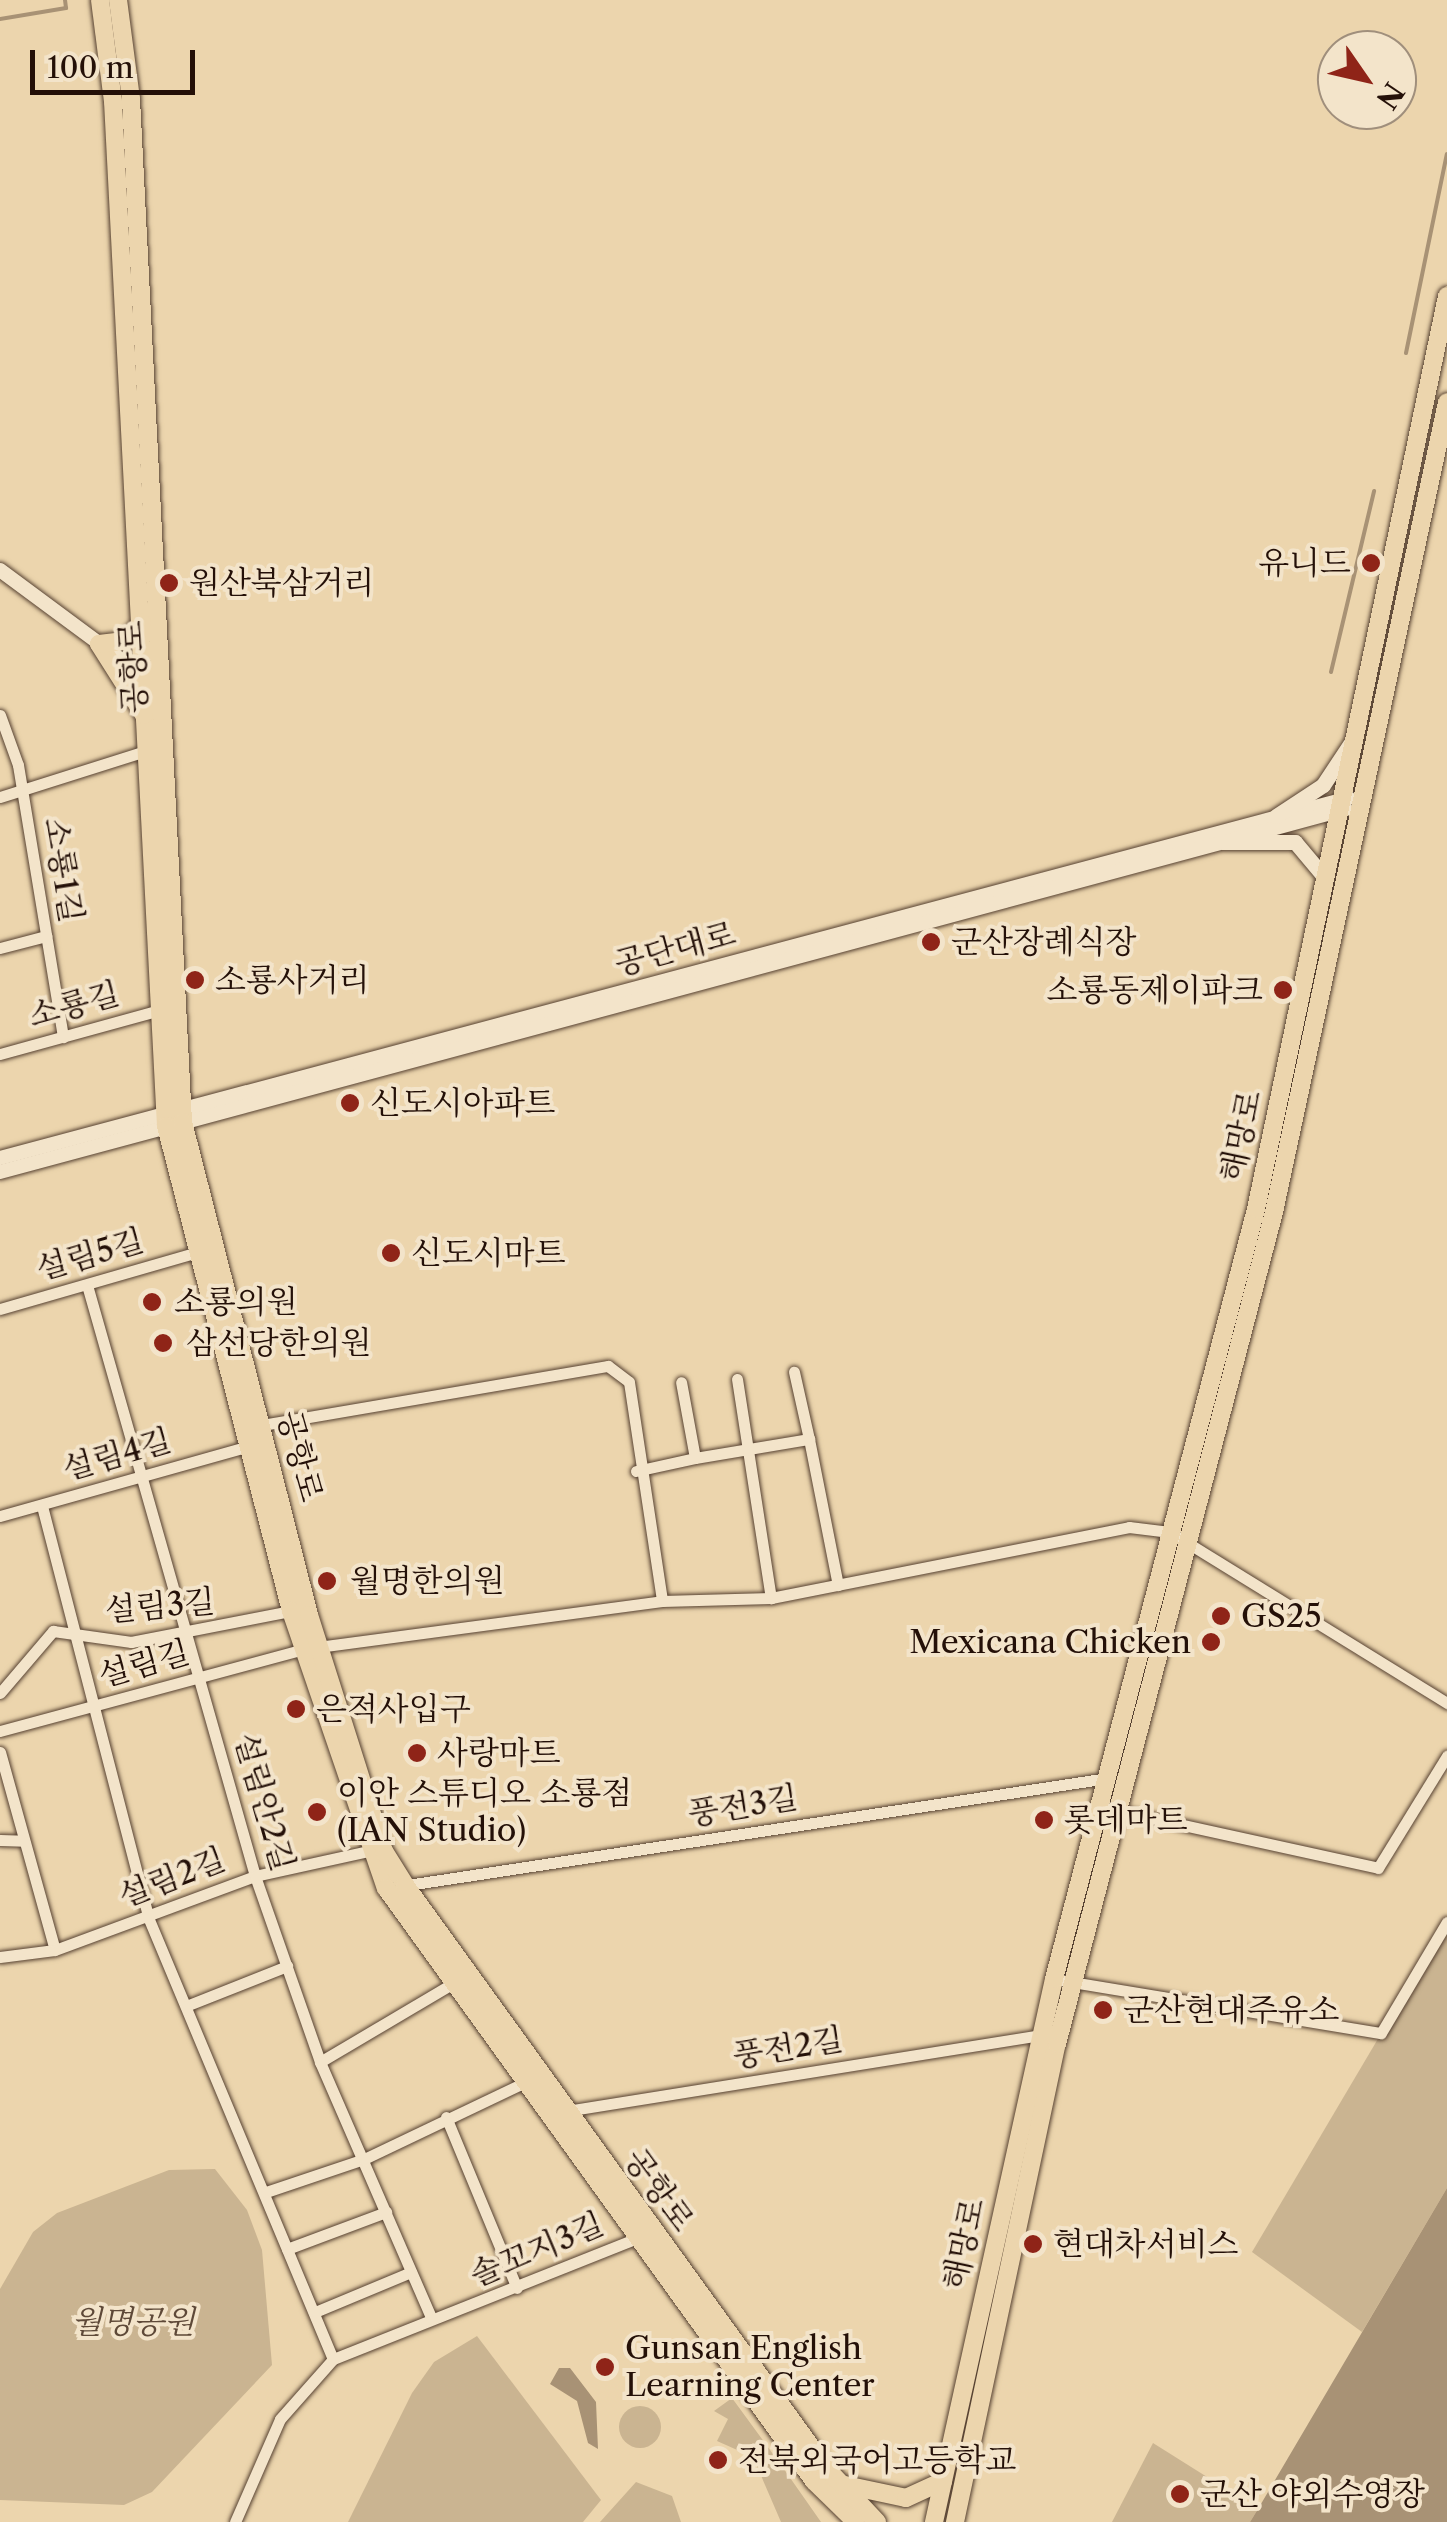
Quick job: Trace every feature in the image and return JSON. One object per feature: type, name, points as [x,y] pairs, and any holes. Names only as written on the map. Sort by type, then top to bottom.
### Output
[{"type":"main road","name":"공항로","points":[[100,0],[142,623],[163,1010],[174,1117],[194,1253],[292,1611],[312,1649],[395,1887],[450,1985],[814,2481],[856,2522]]},
{"type":"main road","name":"공항로","points":[[118,0],[164,690],[174,1117],[262,1425],[312,1649],[369,1851],[838,2482],[877,2522]]},
{"type":"main road","name":"해망로","points":[[934,2522],[1054,1979],[1256,1209],[1447,296]]},
{"type":"main road","name":"해망로","points":[[954,2522],[1073,1982],[1122,1812],[1274,1212],[1447,402]]},
{"type":"main road","points":[[142,623],[125,641],[99,644],[148,722]]},
{"type":"main road","points":[[1276,816],[1323,785],[1354,730]]},
{"type":"main road","points":[[1222,842],[1295,842],[1326,879]]},
{"type":"main road","points":[[814,2481],[842,2522]]},
{"type":"main road","points":[[838,2482],[890,2498],[943,2481]]},
{"type":"street","points":[[0,570],[164,690]]},
{"type":"street","name":"소룡1길","points":[[0,715],[23,791],[63,1037]]},
{"type":"street","points":[[0,798],[149,750]]},
{"type":"street","name":"공단대로","points":[[0,1158],[174,1117],[1222,842],[1363,799]]},
{"type":"street","name":"공단대로","points":[[0,1172],[174,1117],[1276,816],[1342,805]]},
{"type":"street","points":[[0,948],[46,936]]},
{"type":"street","name":"소룡길","points":[[0,1054],[163,1010]]},
{"type":"street","name":"설림5길","points":[[0,1308],[194,1253]]},
{"type":"street","name":"설림안2길","points":[[87,1284],[256,1876],[320,2062],[432,2319]]},
{"type":"street","points":[[262,1425],[608,1366],[629,1382],[636,1471],[662,1600]]},
{"type":"street","points":[[794,1372],[838,1584]]},
{"type":"street","points":[[738,1379],[752,1449],[771,1598]]},
{"type":"street","points":[[681,1382],[695,1458]]},
{"type":"street","points":[[636,1471],[809,1439]]},
{"type":"street","name":"설림4길","points":[[0,1516],[249,1446]]},
{"type":"street","points":[[42,1506],[148,1917],[334,2359],[280,2419],[234,2522]]},
{"type":"street","name":"설림길","points":[[0,1731],[312,1649],[662,1600],[771,1598],[1129,1527],[1170,1532]]},
{"type":"street","points":[[1170,1532],[1447,1704]]},
{"type":"street","name":"설림3길","points":[[0,1693],[53,1631],[78,1638],[189,1637],[292,1611]]},
{"type":"street","points":[[0,1752],[55,1950]]},
{"type":"street","points":[[1101,1807],[1378,1868],[1447,1756]]},
{"type":"street","name":"풍전3길","points":[[395,1887],[1108,1778]]},
{"type":"street","points":[[0,1840],[24,1841]]},
{"type":"street","name":"설림2길","points":[[0,1957],[55,1950],[256,1876],[369,1851]]},
{"type":"street","points":[[1054,1979],[1380,2034],[1447,1922]]},
{"type":"street","points":[[186,2006],[287,1966]]},
{"type":"street","points":[[320,2062],[450,1985]]},
{"type":"street","name":"풍전2길","points":[[543,2114],[1041,2035]]},
{"type":"street","points":[[266,2192],[364,2159],[523,2083]]},
{"type":"street","points":[[446,2117],[517,2288]]},
{"type":"street","points":[[287,2249],[386,2212]]},
{"type":"street","name":"솔꼬지3길","points":[[334,2359],[635,2239]]},
{"type":"street","points":[[314,2312],[412,2272]]},
{"type":"green space","points":[[1447,1922],[1447,2188],[1362,2332],[1252,2252]]},
{"type":"green space","name":"월명공원","points":[[215,2169],[247,2210],[262,2250],[272,2365],[152,2492],[124,2505],[0,2500],[0,2289],[33,2232],[57,2213],[169,2170]]},
{"type":"green space","points":[[477,2336],[601,2500],[583,2522],[348,2522],[412,2393],[434,2362]]},
{"type":"green space","points":[[732,2398],[821,2522],[781,2522],[753,2457],[717,2441],[728,2419],[714,2411]]},
{"type":"green space","points":[[640,2406],[655,2412],[661,2427],[655,2442],[640,2448],[625,2442],[619,2427],[625,2412]]},
{"type":"green space","name":"군산 야외수영장","points":[[1153,2443],[1258,2509],[1250,2522],[1112,2522]]},
{"type":"green space","points":[[636,2482],[672,2496],[681,2522],[600,2522]]},
{"type":"shaded area","points":[[1447,2188],[1447,2522],[1250,2522],[1258,2509]]},
{"type":"shaded area","points":[[559,2368],[570,2368],[596,2402],[598,2449],[588,2443],[577,2401],[550,2384]]},
{"type":"waterway","points":[[0,19],[66,8],[65,0]]},
{"type":"waterway","points":[[1406,353],[1447,154]]},
{"type":"waterway","points":[[1331,672],[1374,491]]},
{"type":"place","name":"유니드","points":[[1371,563]]},
{"type":"place","name":"원산북삼거리","points":[[169,583]]},
{"type":"place","name":"군산장례식장","points":[[931,942]]},
{"type":"place","name":"소룡사거리","points":[[195,980]]},
{"type":"place","name":"소룡동제이파크","points":[[1283,990]]},
{"type":"place","name":"신도시아파트","points":[[350,1103]]},
{"type":"place","name":"신도시마트","points":[[391,1253]]},
{"type":"place","name":"소룡의원","points":[[152,1302]]},
{"type":"place","name":"삼선당한의원","points":[[163,1343]]},
{"type":"place","name":"월명한의원","points":[[327,1581]]},
{"type":"place","name":"GS25","points":[[1221,1616]]},
{"type":"place","name":"Mexicana Chicken","points":[[1211,1642]]},
{"type":"place","name":"은적사입구","points":[[296,1709]]},
{"type":"place","name":"사랑마트","points":[[417,1753]]},
{"type":"place","name":"이안 스튜디오 소룡점 (IAN Studio)","points":[[317,1812]]},
{"type":"place","name":"롯데마트","points":[[1044,1820]]},
{"type":"place","name":"군산현대주유소","points":[[1103,2010]]},
{"type":"place","name":"현대차서비스","points":[[1033,2244]]},
{"type":"place","name":"Gunsan English Learning Center","points":[[605,2367]]},
{"type":"place","name":"전북외국어고등학교","points":[[718,2460]]},
{"type":"place","name":"군산 야외수영장","points":[[1180,2494]]}]
